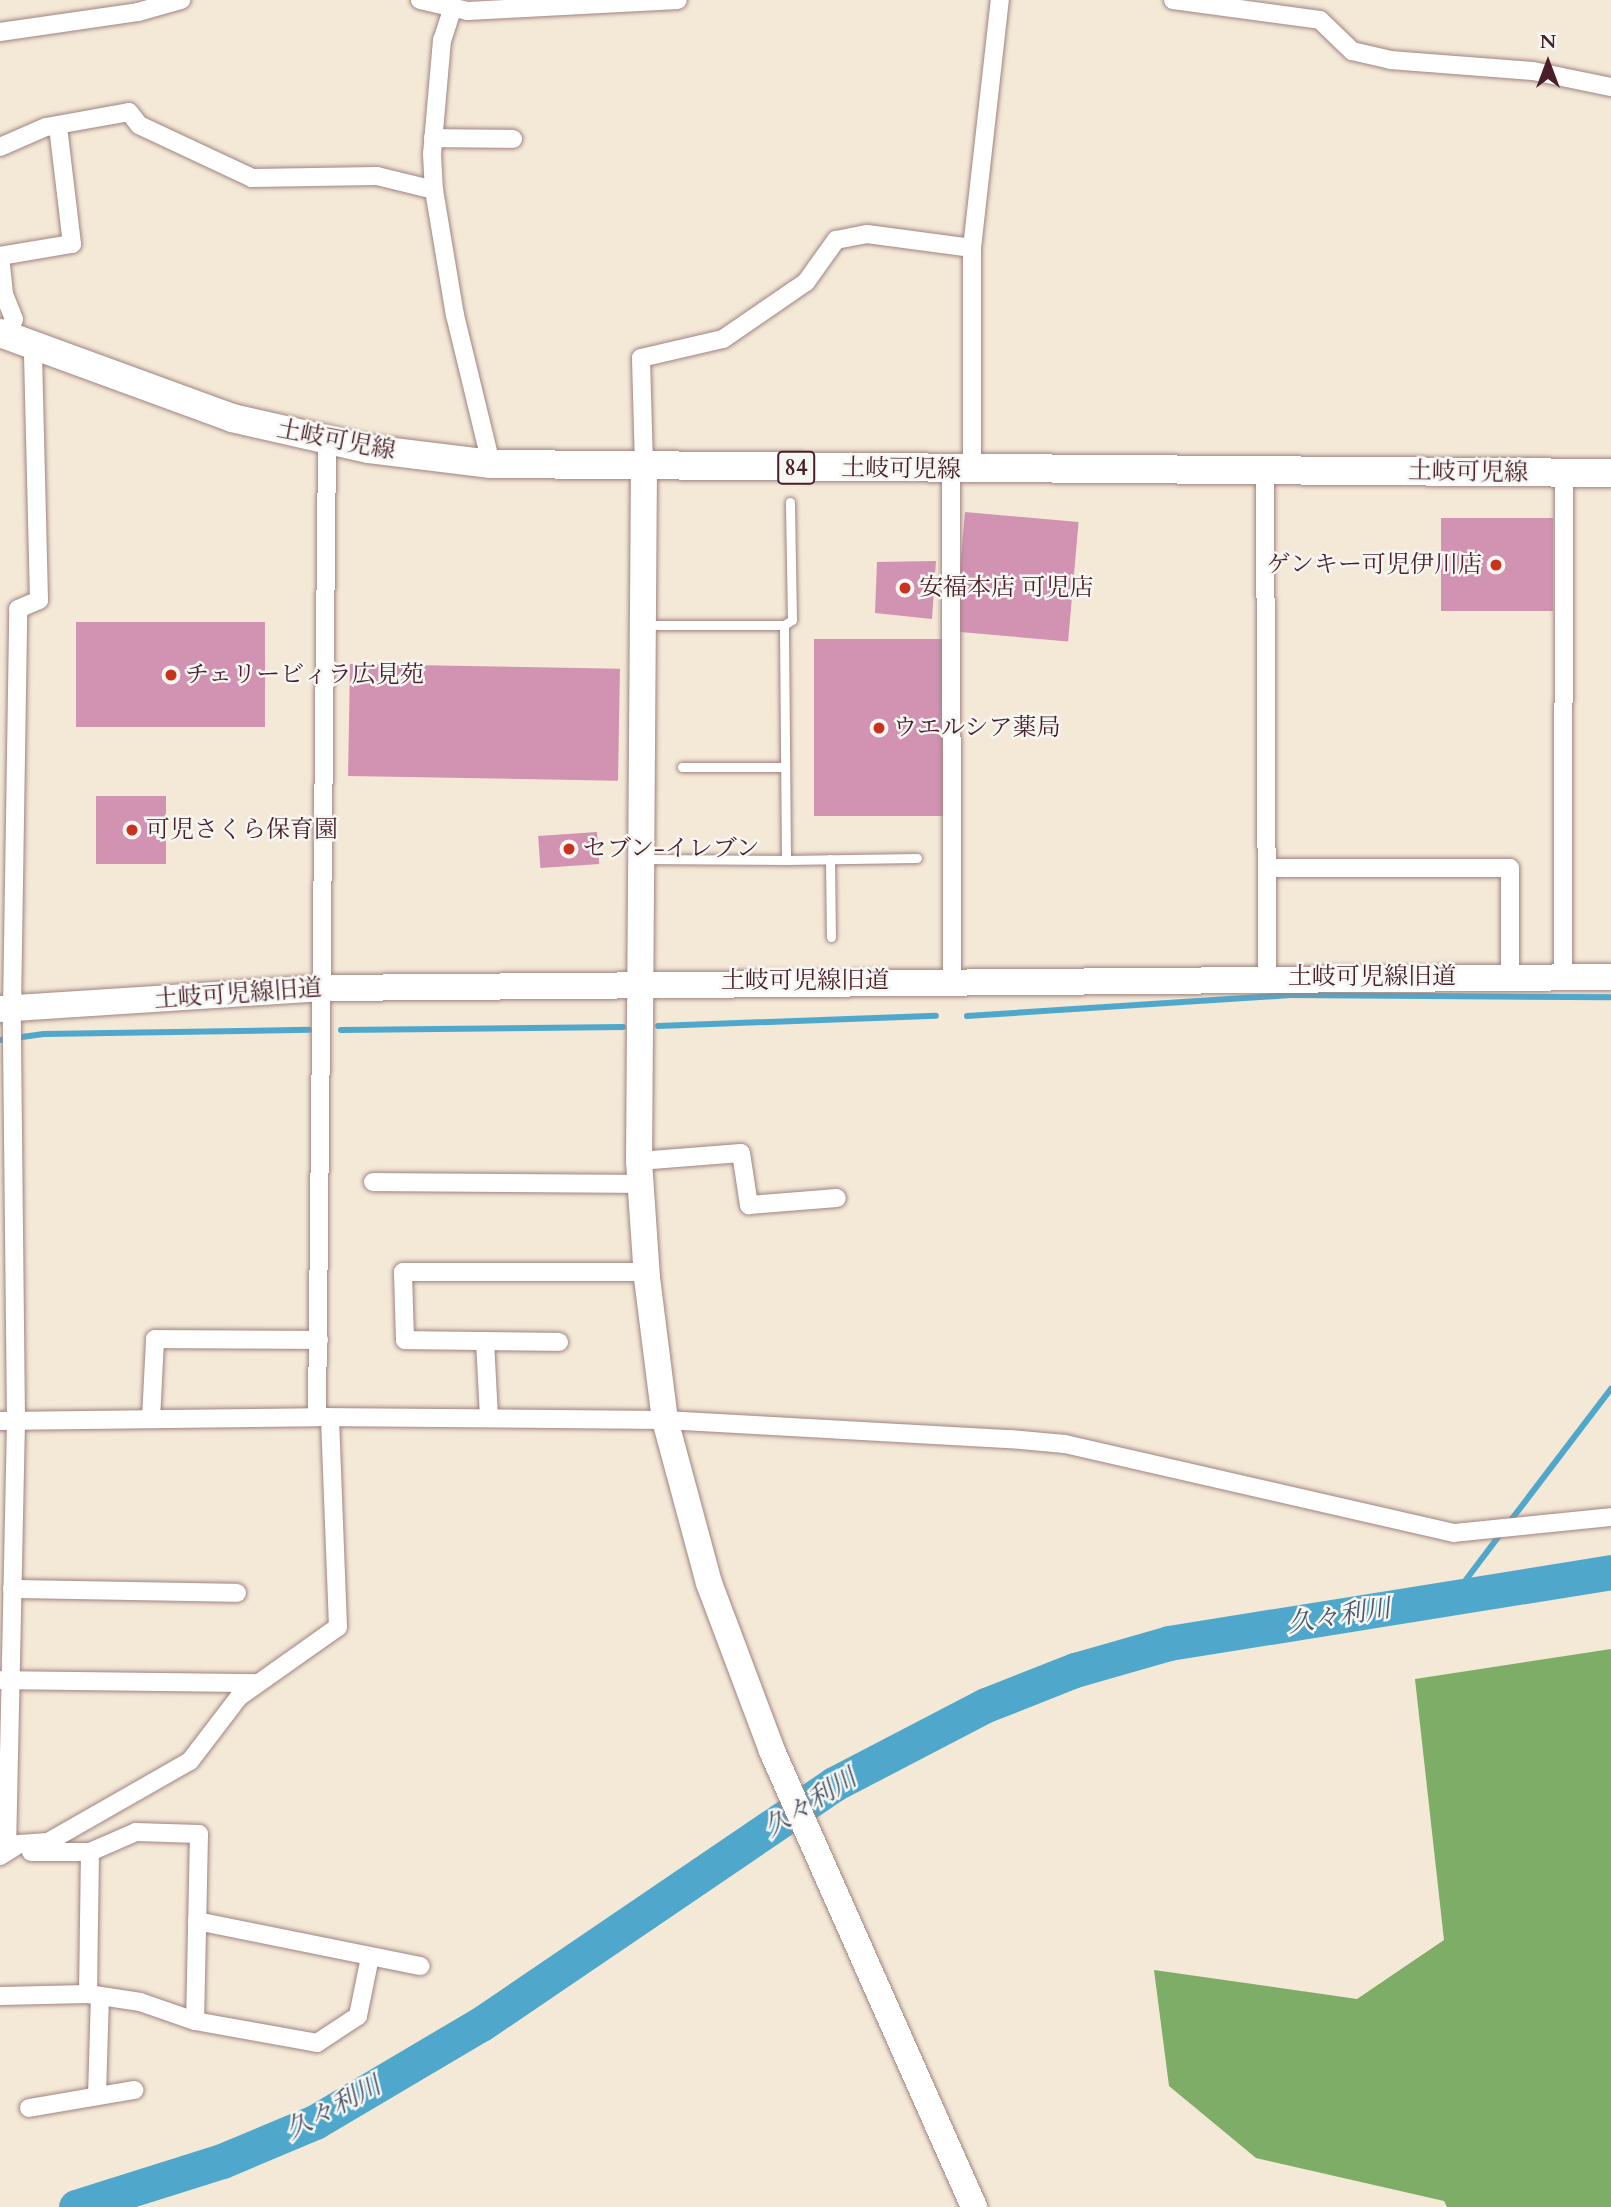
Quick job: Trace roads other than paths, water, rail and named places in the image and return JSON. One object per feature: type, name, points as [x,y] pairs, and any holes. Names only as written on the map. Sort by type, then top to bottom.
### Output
[{"type":"main road","name":"土岐可児線","points":[[14,338],[232,418],[327,441],[491,464],[1611,473]]},
{"type":"street","points":[[0,32],[138,12],[181,0]]},
{"type":"street","points":[[420,0],[463,7],[678,0]]},
{"type":"street","points":[[952,981],[961,469],[972,248],[1000,0]]},
{"type":"street","points":[[1173,0],[1320,20],[1352,51],[1390,61],[1532,71],[1611,87]]},
{"type":"street","points":[[463,7],[442,40],[433,138],[434,190],[455,315],[491,464]]},
{"type":"street","points":[[0,147],[58,126],[128,112],[139,125],[252,178],[377,176],[434,190]]},
{"type":"street","points":[[2,1851],[5,1680],[12,1589],[8,1421],[13,1052],[8,1015],[9,608],[40,600],[14,319],[4,294],[0,256],[72,243],[58,126]]},
{"type":"street","points":[[433,138],[513,139]]},
{"type":"street","points":[[972,248],[867,233],[836,240],[806,282],[723,339],[641,358],[644,466],[639,982],[640,1173],[646,1272],[665,1420],[709,1583],[772,1751],[974,2207]]},
{"type":"street","points":[[2,1851],[19,1843],[48,1842],[190,1761],[256,1683],[338,1627],[319,1340],[325,988],[327,441]]},
{"type":"street","points":[[1265,470],[1267,977]]},
{"type":"street","points":[[1563,977],[1564,473]]},
{"type":"street","points":[[1267,867],[1510,867],[1510,977]]},
{"type":"street","name":"土岐可児線旧道","points":[[8,1015],[325,988],[639,982],[1611,977]]},
{"type":"street","points":[[373,1182],[640,1173],[741,1153],[749,1205],[836,1198]]},
{"type":"street","points":[[559,1342],[405,1340],[403,1272],[646,1272]]},
{"type":"street","points":[[151,1419],[155,1339],[319,1340]]},
{"type":"street","points":[[485,1341],[489,1418]]},
{"type":"street","points":[[8,1421],[324,1417],[665,1420],[1065,1444],[1429,1529],[1468,1532],[1611,1517]]},
{"type":"street","points":[[12,1589],[237,1593]]},
{"type":"street","points":[[5,1680],[256,1683]]},
{"type":"street","points":[[2,1851],[90,1852],[136,1832],[199,1834],[195,2021]]},
{"type":"street","points":[[90,1852],[97,2096]]},
{"type":"street","points":[[197,1921],[421,1966]]},
{"type":"street","points":[[0,1996],[94,1995],[140,2002],[195,2021],[317,2043],[358,2016],[370,1957]]},
{"type":"street","points":[[29,2108],[134,2090]]},
{"type":"lane","points":[[643,625],[784,625],[792,620],[790,502]]},
{"type":"lane","points":[[784,625],[786,860]]},
{"type":"lane","points":[[682,767],[785,766]]},
{"type":"lane","points":[[641,859],[917,858]]},
{"type":"lane","points":[[830,859],[831,937]]},
{"type":"waterway","points":[[967,1016],[1290,995],[1611,997]]},
{"type":"waterway","points":[[658,1026],[936,1016]]},
{"type":"waterway","points":[[341,1030],[623,1027]]},
{"type":"waterway","points":[[0,1040],[44,1034],[309,1030]]},
{"type":"waterway","points":[[1508,1524],[1611,1389]]},
{"type":"waterway","points":[[1453,1597],[1502,1532]]},
{"type":"waterway","name":"久々利川","points":[[76,2207],[222,2161],[315,2122],[481,2024],[834,1784],[986,1705],[1075,1670],[1169,1643],[1611,1572]]},
{"type":"place","name":"ゲンキー可児伊川店","points":[[1496,565]]},
{"type":"place","name":"安福本店 可児店","points":[[905,588]]},
{"type":"place","name":"チェリービィラ広見苑","points":[[171,675]]},
{"type":"place","name":"ウエルシア薬局","points":[[879,728]]},
{"type":"place","name":"可児さくら保育園","points":[[132,830]]},
{"type":"place","name":"セブン-イレブン","points":[[569,849]]}]
